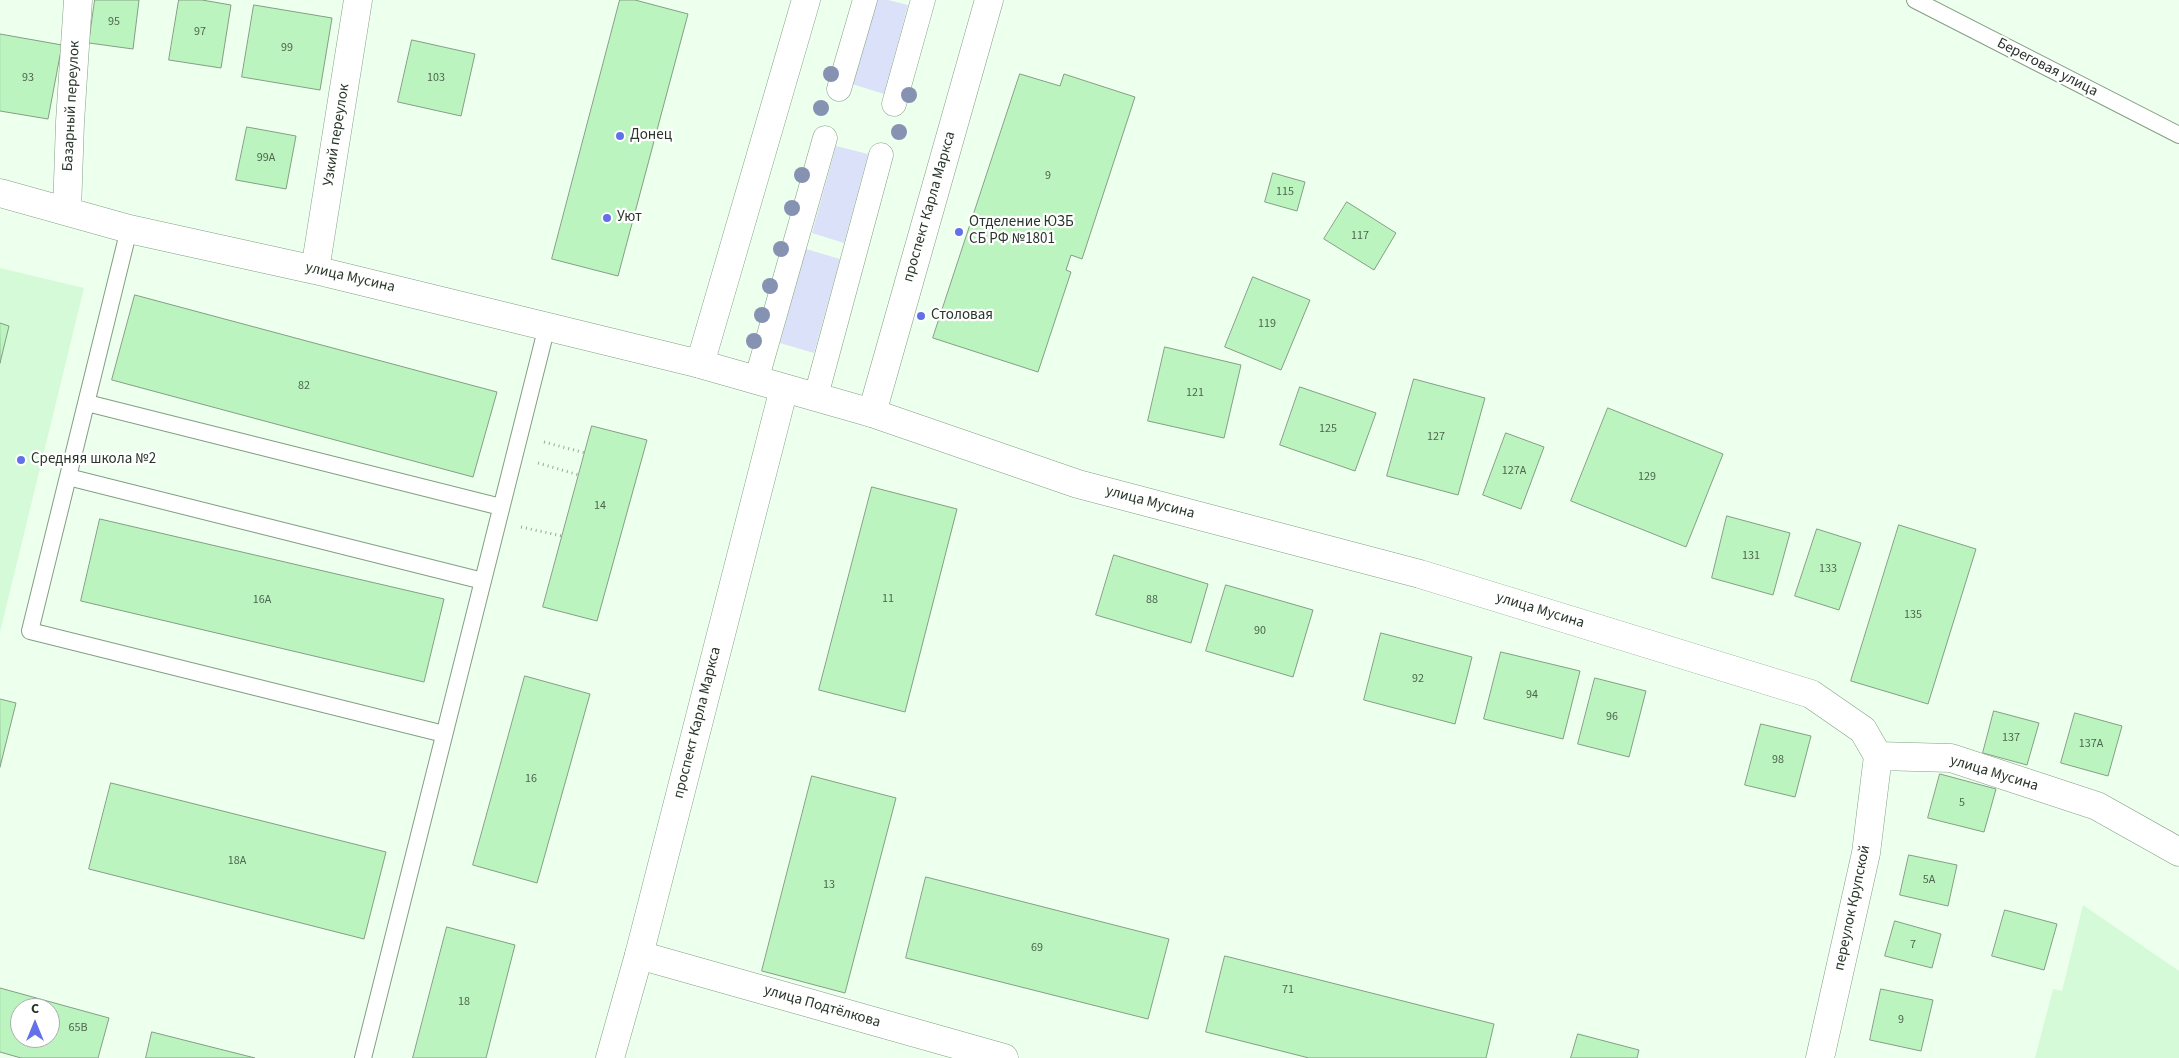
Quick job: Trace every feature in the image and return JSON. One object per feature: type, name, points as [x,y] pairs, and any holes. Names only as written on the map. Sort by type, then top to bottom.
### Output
[{"type":"street","name":"Базарный переулок","points":[[67,211],[70,122],[78,0]]},
{"type":"street","name":"Узкий переулок","points":[[315,270],[358,0]]},
{"type":"street","points":[[700,364],[806,0]]},
{"type":"street","points":[[839,89],[865,0]]},
{"type":"street","points":[[894,104],[923,0]]},
{"type":"street","name":"проспект Карла Маркса","points":[[872,413],[989,0]]},
{"type":"street","points":[[756,381],[825,138]]},
{"type":"street","points":[[816,396],[882,155]]},
{"type":"street","name":"улица Мусина","points":[[0,193],[129,229],[315,270],[700,364],[872,413],[1078,484],[1420,574],[1811,694],[1863,730],[1878,756],[1951,758],[2096,806],[2179,852]]},
{"type":"street","name":"проспект Карла Маркса","points":[[610,1058],[639,955],[784,388]]},
{"type":"street","name":"переулок Крупской","points":[[1820,1058],[1866,853],[1878,756]]},
{"type":"street","name":"улица Подтёлкова","points":[[639,955],[1004,1058]]},
{"type":"lane","name":"Береговая улица","points":[[1915,0],[2179,135]]},
{"type":"lane","points":[[129,229],[30,631],[444,734]]},
{"type":"lane","points":[[363,1058],[547,326]]},
{"type":"lane","points":[[87,403],[500,514]]},
{"type":"lane","points":[[68,477],[483,581]]},
{"type":"path","points":[[519,436],[585,453]]},
{"type":"path","points":[[514,456],[579,475]]},
{"type":"path","points":[[500,514],[562,536]]},
{"type":"shaded area","points":[[875,0],[888,0],[908,5],[884,94],[852,84]]},
{"type":"shaded area","points":[[836,146],[868,154],[844,243],[812,233]]},
{"type":"shaded area","points":[[806,249],[840,259],[814,353],[780,343]]},
{"type":"shaded area","name":"Средняя школа №2","points":[[0,268],[84,288],[0,632]]},
{"type":"shaded area","points":[[2083,905],[2179,971],[2179,1058],[2035,1058],[2053,989],[2062,991]]},
{"type":"building","points":[[95,0],[139,0],[133,49],[89,43]]},
{"type":"building","points":[[179,0],[202,0],[231,5],[221,68],[169,60]]},
{"type":"building","name":"Донец","points":[[620,0],[635,0],[688,14],[618,276],[552,259]]},
{"type":"building","points":[[254,5],[332,18],[320,90],[242,77]]},
{"type":"building","points":[[0,34],[62,45],[48,119],[0,111]]},
{"type":"building","points":[[412,40],[475,54],[461,116],[398,102]]},
{"type":"building","points":[[1020,74],[1060,86],[1064,74],[1135,97],[1082,259],[1071,255],[1066,270],[1071,272],[1038,372],[933,338]]},
{"type":"building","points":[[247,127],[296,136],[286,189],[236,180]]},
{"type":"building","points":[[1273,173],[1305,182],[1297,211],[1265,202]]},
{"type":"building","points":[[1347,202],[1396,233],[1374,270],[1324,239]]},
{"type":"building","points":[[1253,277],[1310,300],[1281,370],[1225,347]]},
{"type":"building","points":[[135,295],[497,392],[473,477],[112,380]]},
{"type":"building","points":[[0,323],[9,326],[0,363]]},
{"type":"building","points":[[1165,347],[1241,365],[1224,438],[1148,421]]},
{"type":"building","points":[[1414,379],[1485,398],[1458,495],[1387,476]]},
{"type":"building","points":[[1300,387],[1376,413],[1355,471],[1280,445]]},
{"type":"building","points":[[1608,408],[1723,454],[1686,547],[1571,501]]},
{"type":"building","points":[[592,426],[647,440],[597,621],[543,607]]},
{"type":"building","points":[[1506,433],[1544,447],[1521,509],[1483,495]]},
{"type":"building","points":[[872,487],[957,509],[905,712],[819,690]]},
{"type":"building","points":[[1727,516],[1790,533],[1773,595],[1712,578]]},
{"type":"building","points":[[100,519],[444,599],[424,682],[81,601]]},
{"type":"building","points":[[1899,525],[1976,549],[1928,704],[1851,681]]},
{"type":"building","points":[[1817,529],[1861,543],[1839,610],[1795,596]]},
{"type":"building","points":[[1114,555],[1208,584],[1191,643],[1096,615]]},
{"type":"building","points":[[1226,585],[1313,610],[1293,677],[1206,651]]},
{"type":"building","points":[[1381,633],[1472,657],[1455,724],[1364,700]]},
{"type":"building","points":[[1501,652],[1580,671],[1563,739],[1484,719]]},
{"type":"building","points":[[525,676],[590,694],[537,883],[473,865]]},
{"type":"building","points":[[1595,678],[1646,691],[1629,757],[1578,744]]},
{"type":"building","points":[[0,699],[16,703],[0,767]]},
{"type":"building","points":[[1994,711],[2039,723],[2027,765],[1983,753]]},
{"type":"building","points":[[2075,713],[2122,726],[2108,776],[2061,763]]},
{"type":"building","points":[[1761,724],[1811,736],[1795,797],[1745,785]]},
{"type":"building","points":[[1940,774],[1996,789],[1984,832],[1928,818]]},
{"type":"building","points":[[812,776],[896,798],[845,993],[762,971]]},
{"type":"building","points":[[111,783],[386,852],[364,939],[89,869]]},
{"type":"building","points":[[1909,855],[1957,865],[1948,906],[1900,895]]},
{"type":"building","points":[[926,877],[1169,939],[1148,1019],[906,958]]},
{"type":"building","points":[[2005,910],[2057,924],[2044,970],[1992,956]]},
{"type":"building","points":[[1895,921],[1941,934],[1932,968],[1885,956]]},
{"type":"building","points":[[447,927],[515,945],[486,1058],[413,1058]]},
{"type":"building","points":[[1225,956],[1494,1024],[1486,1058],[1309,1058],[1206,1032]]},
{"type":"building","points":[[0,988],[36,998],[10,998],[10,1048],[60,1048],[60,1005],[109,1018],[98,1058],[21,1058],[0,1052]]},
{"type":"building","points":[[1881,989],[1933,1000],[1921,1051],[1870,1040]]},
{"type":"building","points":[[152,1032],[255,1058],[146,1058]]},
{"type":"building","points":[[1578,1034],[1639,1050],[1637,1058],[1571,1058]]},
{"type":"place","name":"Донец","points":[[620,136]]},
{"type":"place","name":"Уют","points":[[607,218]]},
{"type":"place","name":"Отделение ЮЗБ СБ РФ №1801","points":[[959,232]]},
{"type":"place","name":"Столовая","points":[[921,316]]},
{"type":"place","name":"Средняя школа №2","points":[[21,460]]}]
